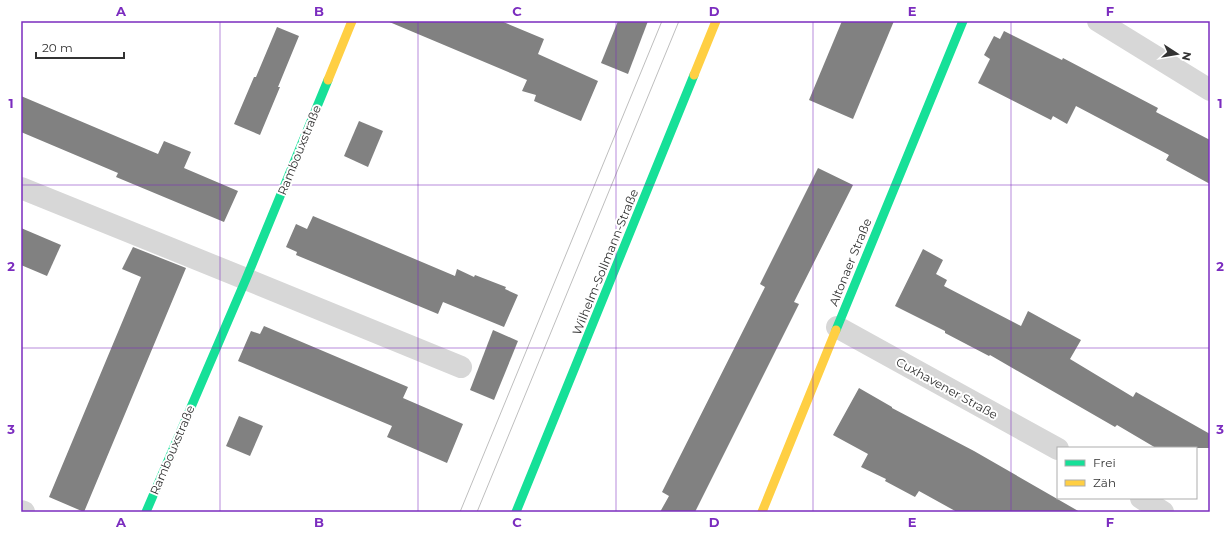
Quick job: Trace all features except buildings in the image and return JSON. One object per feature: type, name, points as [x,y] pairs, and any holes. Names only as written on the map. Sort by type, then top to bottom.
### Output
[{"type":"street","name":"Rambouxstraße","points":[[146,512],[246,279],[352,21]]},
{"type":"street","name":"Wilhelm-Sollmann-Straße","points":[[516,512],[716,21]]},
{"type":"street","name":"Altonaer Straße","points":[[762,512],[963,21]]},
{"type":"street","points":[[1098,21],[1210,90]]},
{"type":"street","points":[[21,188],[461,367]]},
{"type":"street","name":"Cuxhavener Straße","points":[[837,327],[1057,448]]},
{"type":"street","points":[[1142,499],[1162,512]]},
{"type":"tram line","points":[[460,512],[662,21]]},
{"type":"tram line","points":[[477,512],[679,21]]},
{"type":"traffic: fast","points":[[836,330],[963,21]]},
{"type":"traffic: fast","points":[[516,512],[694,75]]},
{"type":"traffic: fast","points":[[146,512],[246,279],[328,80]]},
{"type":"traffic: slow","points":[[328,80],[352,21]]},
{"type":"traffic: slow","points":[[694,75],[716,21]]},
{"type":"traffic: slow","points":[[762,512],[836,330]]}]
